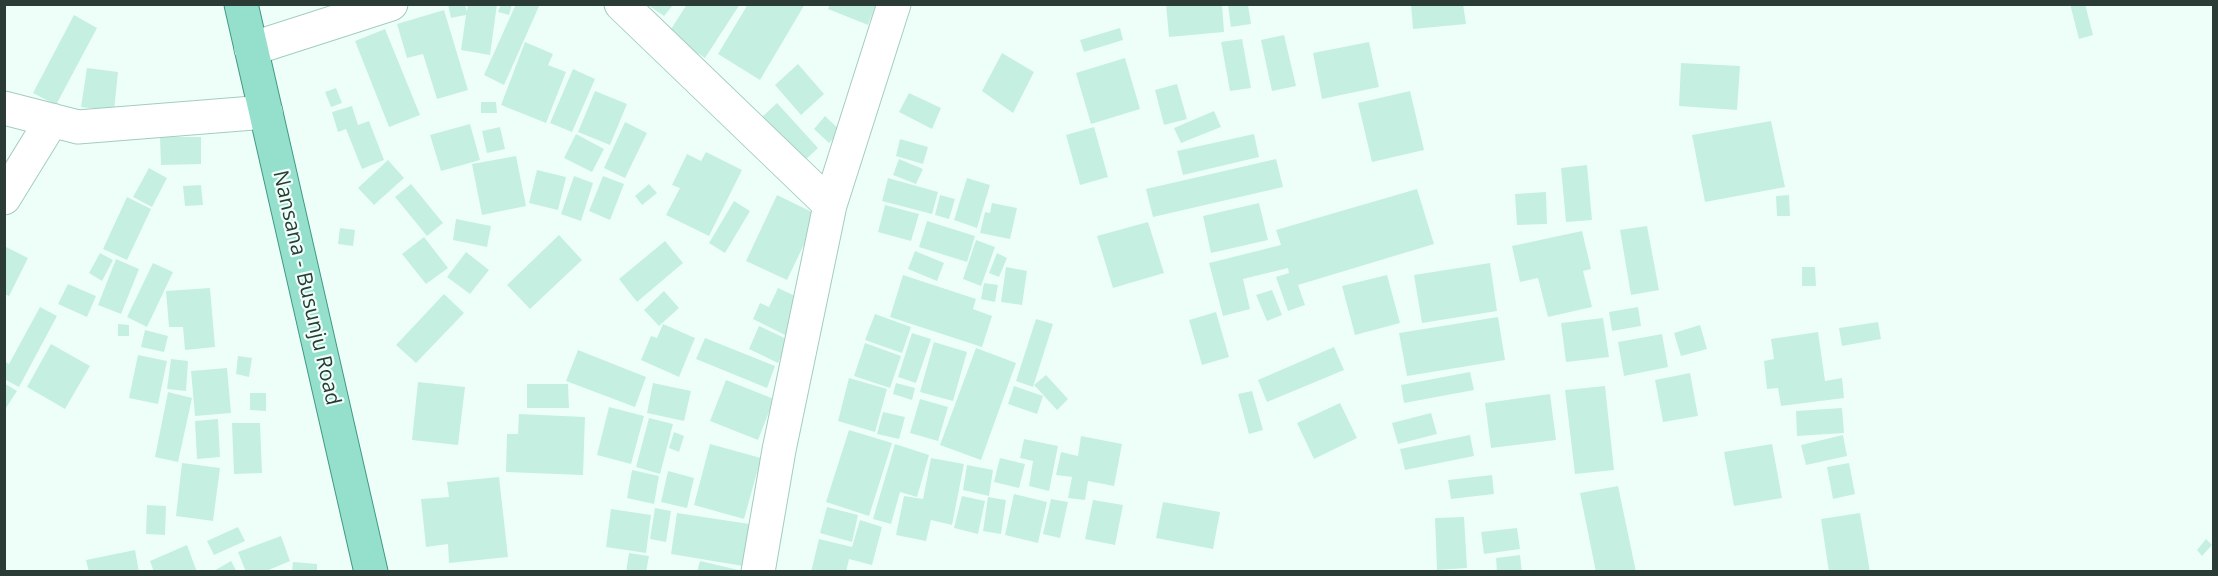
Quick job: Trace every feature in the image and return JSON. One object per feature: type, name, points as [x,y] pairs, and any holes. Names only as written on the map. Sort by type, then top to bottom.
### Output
[{"type":"main road","name":"Nansana - Busunju Road","points":[[241,4],[371,572]]},
{"type":"street","points":[[251,49],[391,4]]},
{"type":"street","points":[[621,4],[830,205]]},
{"type":"street","points":[[758,572],[779,450],[830,205],[894,4]]},
{"type":"street","points":[[4,108],[78,127],[266,112]]},
{"type":"street","points":[[4,198],[52,120]]},
{"type":"building","points":[[448,4],[465,4],[467,12],[468,4],[497,4],[490,55],[461,50],[466,15],[451,18]]},
{"type":"building","points":[[501,4],[512,4],[509,15],[498,12]]},
{"type":"building","points":[[516,4],[540,4],[504,85],[484,75]]},
{"type":"building","points":[[687,4],[740,4],[705,58],[668,34]]},
{"type":"building","points":[[748,4],[805,4],[760,80],[718,54]]},
{"type":"building","points":[[830,4],[876,4],[868,25],[828,9]]},
{"type":"building","points":[[1166,4],[1222,4],[1224,32],[1169,37]]},
{"type":"building","points":[[1411,4],[1463,4],[1466,24],[1413,29]]},
{"type":"building","points":[[2070,4],[2085,4],[2093,35],[2079,39]]},
{"type":"building","points":[[648,5],[673,5],[664,16]]},
{"type":"building","points":[[1228,5],[1248,5],[1251,24],[1231,27]]},
{"type":"building","points":[[444,10],[468,90],[437,99],[423,54],[407,58],[397,24]]},
{"type":"building","points":[[74,15],[97,28],[56,105],[33,93]]},
{"type":"building","points":[[1120,28],[1123,40],[1084,52],[1080,40]]},
{"type":"building","points":[[385,29],[420,115],[389,127],[355,41]]},
{"type":"building","points":[[1284,35],[1296,86],[1272,91],[1261,40]]},
{"type":"building","points":[[1242,39],[1251,88],[1230,91],[1221,42]]},
{"type":"building","points":[[525,42],[553,54],[548,65],[566,72],[546,123],[501,105]]},
{"type":"building","points":[[1369,42],[1379,87],[1322,99],[1313,53]]},
{"type":"building","points":[[1002,53],[1034,72],[1013,113],[982,91]]},
{"type":"building","points":[[1125,58],[1140,109],[1091,124],[1076,73]]},
{"type":"building","points":[[1681,63],[1740,66],[1737,110],[1679,106]]},
{"type":"building","points":[[798,64],[824,94],[801,115],[775,85]]},
{"type":"building","points":[[87,68],[118,72],[114,111],[81,107]]},
{"type":"building","points":[[573,69],[595,79],[572,132],[550,123]]},
{"type":"building","points":[[1177,84],[1187,119],[1164,125],[1155,90]]},
{"type":"building","points":[[336,88],[342,103],[331,107],[325,92]]},
{"type":"building","points":[[595,91],[627,104],[610,145],[578,132]]},
{"type":"building","points":[[1410,91],[1424,150],[1372,162],[1358,103]]},
{"type":"building","points":[[909,93],[941,108],[932,129],[899,112]]},
{"type":"building","points":[[481,102],[496,102],[497,113],[481,113]]},
{"type":"building","points":[[777,103],[818,148],[802,163],[761,118]]},
{"type":"building","points":[[352,106],[358,125],[369,121],[384,160],[362,169],[346,129],[338,132],[332,112]]},
{"type":"building","points":[[1214,111],[1221,127],[1181,143],[1174,128]]},
{"type":"building","points":[[825,116],[841,131],[829,143],[814,129]]},
{"type":"building","points":[[1771,121],[1785,187],[1705,202],[1692,135]]},
{"type":"building","points":[[625,122],[647,133],[625,178],[604,168]]},
{"type":"building","points":[[470,124],[480,160],[441,171],[430,135]]},
{"type":"building","points":[[500,127],[505,149],[487,153],[482,131]]},
{"type":"building","points":[[1094,127],[1108,177],[1080,185],[1066,135]]},
{"type":"building","points":[[576,134],[604,149],[592,172],[564,158]]},
{"type":"building","points":[[1254,134],[1259,157],[1183,175],[1177,151]]},
{"type":"building","points":[[160,137],[201,137],[201,164],[161,165]]},
{"type":"building","points":[[900,139],[928,147],[923,164],[896,156]]},
{"type":"building","points":[[706,152],[742,170],[709,236],[666,215],[680,188],[672,185],[687,154],[701,161]]},
{"type":"building","points":[[516,156],[526,206],[482,215],[472,164]]},
{"type":"building","points":[[899,159],[923,169],[916,184],[893,175]]},
{"type":"building","points":[[1276,159],[1283,187],[1153,217],[1146,189]]},
{"type":"building","points":[[388,160],[404,178],[374,205],[358,188]]},
{"type":"building","points":[[1587,165],[1592,220],[1566,222],[1561,168]]},
{"type":"building","points":[[149,168],[167,178],[152,207],[133,197]]},
{"type":"building","points":[[537,170],[566,177],[558,210],[529,203]]},
{"type":"building","points":[[574,176],[593,183],[581,221],[561,214]]},
{"type":"building","points":[[603,176],[624,184],[610,220],[589,211]]},
{"type":"building","points":[[888,178],[938,192],[932,214],[882,201]]},
{"type":"building","points":[[967,178],[990,185],[977,228],[954,220]]},
{"type":"building","points":[[411,184],[443,223],[427,236],[395,197]]},
{"type":"building","points":[[649,184],[657,193],[642,205],[635,196]]},
{"type":"building","points":[[201,185],[203,205],[185,206],[183,186]]},
{"type":"building","points":[[1417,189],[1434,244],[1298,285],[1305,305],[1288,311],[1276,277],[1289,273],[1288,268],[1243,279],[1250,309],[1223,316],[1209,263],[1281,245],[1276,230]]},
{"type":"building","points":[[1546,192],[1547,224],[1517,225],[1515,194]]},
{"type":"building","points":[[777,195],[818,215],[787,280],[746,261]]},
{"type":"building","points":[[940,195],[955,199],[949,219],[935,215]]},
{"type":"building","points":[[1789,195],[1790,216],[1777,216],[1776,196]]},
{"type":"building","points":[[127,197],[151,209],[127,260],[103,249]]},
{"type":"building","points":[[734,201],[750,211],[725,253],[709,243]]},
{"type":"building","points":[[992,203],[1017,208],[1010,239],[980,233],[985,212],[990,213]]},
{"type":"building","points":[[1259,203],[1268,240],[1211,253],[1203,216]]},
{"type":"building","points":[[885,205],[919,214],[911,241],[878,232]]},
{"type":"building","points":[[456,219],[491,226],[487,247],[453,240]]},
{"type":"building","points":[[927,221],[975,236],[967,262],[919,247]]},
{"type":"building","points":[[1148,222],[1164,273],[1113,288],[1097,236]]},
{"type":"building","points":[[1647,226],[1659,290],[1631,295],[1620,230]]},
{"type":"building","points":[[340,228],[355,230],[353,246],[338,244]]},
{"type":"building","points":[[1582,231],[1591,269],[1583,271],[1592,307],[1548,317],[1538,278],[1520,282],[1512,246]]},
{"type":"building","points":[[559,235],[582,260],[530,309],[507,285]]},
{"type":"building","points":[[424,237],[448,268],[426,284],[402,254]]},
{"type":"building","points":[[976,240],[995,247],[981,286],[963,279]]},
{"type":"building","points":[[665,241],[683,263],[637,302],[619,279]]},
{"type":"building","points":[[4,246],[28,258],[9,296],[4,294]]},
{"type":"building","points":[[915,251],[944,263],[937,281],[908,269]]},
{"type":"building","points":[[466,252],[489,270],[470,294],[447,277]]},
{"type":"building","points":[[100,253],[113,260],[102,281],[89,273]]},
{"type":"building","points":[[997,253],[1007,258],[999,277],[989,273]]},
{"type":"building","points":[[116,259],[139,269],[121,314],[98,305]]},
{"type":"building","points":[[153,263],[173,272],[147,327],[127,317]]},
{"type":"building","points":[[1490,263],[1497,311],[1422,323],[1414,275]]},
{"type":"building","points":[[1006,267],[1027,271],[1022,305],[1001,302]]},
{"type":"building","points":[[1802,267],[1815,267],[1816,286],[1802,286]]},
{"type":"building","points":[[903,275],[976,299],[973,309],[992,316],[982,347],[890,317]]},
{"type":"building","points":[[1387,275],[1400,323],[1355,335],[1342,286]]},
{"type":"building","points":[[984,283],[998,285],[995,302],[981,299]]},
{"type":"building","points":[[68,284],[96,296],[87,317],[58,304]]},
{"type":"building","points":[[210,288],[215,347],[185,350],[183,327],[169,327],[166,291]]},
{"type":"building","points":[[778,288],[806,301],[789,337],[753,319],[760,303],[769,307]]},
{"type":"building","points":[[1272,290],[1282,315],[1267,321],[1256,295]]},
{"type":"building","points":[[664,291],[679,308],[659,326],[644,310]]},
{"type":"building","points":[[444,294],[464,313],[416,363],[396,345]]},
{"type":"building","points":[[40,307],[57,316],[19,387],[4,379],[4,361],[9,364]]},
{"type":"building","points":[[1638,307],[1641,326],[1612,331],[1609,312]]},
{"type":"building","points":[[1216,312],[1229,357],[1202,365],[1189,320]]},
{"type":"building","points":[[875,314],[911,327],[902,353],[865,340]]},
{"type":"building","points":[[1498,317],[1505,360],[1407,376],[1399,333]]},
{"type":"building","points":[[1603,318],[1609,357],[1566,362],[1561,323]]},
{"type":"building","points":[[1036,319],[1053,324],[1033,387],[1016,381]]},
{"type":"building","points":[[1878,322],[1881,339],[1842,346],[1839,328]]},
{"type":"building","points":[[118,324],[129,325],[129,336],[118,336]]},
{"type":"building","points":[[663,324],[695,338],[679,377],[641,360],[651,336],[657,338]]},
{"type":"building","points":[[1700,325],[1707,349],[1681,356],[1674,333]]},
{"type":"building","points":[[759,326],[789,340],[778,363],[749,349]]},
{"type":"building","points":[[145,330],[168,336],[164,352],[141,347]]},
{"type":"building","points":[[1818,332],[1825,381],[1842,378],[1844,398],[1781,406],[1778,388],[1767,389],[1764,361],[1774,359],[1771,339]]},
{"type":"building","points":[[912,333],[931,339],[916,383],[898,377]]},
{"type":"building","points":[[1662,334],[1668,367],[1624,376],[1618,342]]},
{"type":"building","points":[[705,338],[775,366],[767,388],[696,359]]},
{"type":"building","points":[[934,342],[967,352],[953,401],[920,392]]},
{"type":"building","points":[[865,343],[901,356],[890,388],[854,376]]},
{"type":"building","points":[[51,344],[90,366],[65,409],[27,387]]},
{"type":"building","points":[[1334,347],[1344,370],[1267,402],[1258,380]]},
{"type":"building","points":[[976,348],[1016,363],[981,460],[940,445]]},
{"type":"building","points":[[578,350],[646,377],[635,407],[566,381]]},
{"type":"building","points":[[138,355],[167,361],[158,404],[129,398]]},
{"type":"building","points":[[238,356],[252,358],[249,377],[236,374]]},
{"type":"building","points":[[171,359],[188,361],[186,391],[167,389]]},
{"type":"building","points":[[227,368],[231,413],[195,416],[191,371]]},
{"type":"building","points":[[1470,372],[1474,390],[1404,403],[1401,385]]},
{"type":"building","points":[[1690,373],[1698,416],[1663,422],[1655,380]]},
{"type":"building","points":[[1046,375],[1068,399],[1057,410],[1034,385]]},
{"type":"building","points":[[849,378],[887,389],[875,432],[838,421]]},
{"type":"building","points":[[726,380],[774,399],[758,440],[710,421]]},
{"type":"building","points":[[418,382],[465,387],[458,445],[412,440]]},
{"type":"building","points":[[4,383],[17,391],[4,411]]},
{"type":"building","points":[[653,383],[691,391],[684,421],[647,413]]},
{"type":"building","points":[[896,383],[915,388],[912,400],[893,394]]},
{"type":"building","points":[[527,384],[568,384],[569,408],[527,408]]},
{"type":"building","points":[[1014,386],[1043,396],[1037,414],[1008,404]]},
{"type":"building","points":[[1605,386],[1614,470],[1575,474],[1565,390]]},
{"type":"building","points":[[1252,391],[1263,430],[1249,434],[1238,394]]},
{"type":"building","points":[[168,392],[192,398],[178,462],[155,457]]},
{"type":"building","points":[[250,393],[266,393],[266,411],[250,410]]},
{"type":"building","points":[[1550,394],[1556,440],[1491,448],[1485,403]]},
{"type":"building","points":[[920,399],[948,407],[938,441],[910,433]]},
{"type":"building","points":[[1340,403],[1357,438],[1314,459],[1297,423]]},
{"type":"building","points":[[609,407],[644,416],[631,464],[597,455]]},
{"type":"building","points":[[1842,408],[1844,433],[1797,436],[1796,411]]},
{"type":"building","points":[[883,412],[905,417],[899,439],[877,434]]},
{"type":"building","points":[[1431,413],[1437,434],[1398,444],[1392,423]]},
{"type":"building","points":[[519,414],[585,417],[583,475],[506,472],[507,434],[518,434]]},
{"type":"building","points":[[649,418],[673,424],[660,474],[636,467]]},
{"type":"building","points":[[218,419],[220,457],[197,459],[195,421]]},
{"type":"building","points":[[232,423],[260,423],[262,473],[234,474]]},
{"type":"building","points":[[849,430],[892,443],[869,516],[826,502]]},
{"type":"building","points":[[674,432],[684,436],[679,452],[669,448]]},
{"type":"building","points":[[1470,435],[1474,456],[1405,470],[1400,449]]},
{"type":"building","points":[[1843,435],[1847,456],[1806,465],[1801,445]]},
{"type":"building","points":[[1081,436],[1122,444],[1114,486],[1088,481],[1085,500],[1068,498],[1072,477],[1056,475],[1061,452],[1078,456]]},
{"type":"building","points":[[1024,439],[1058,446],[1049,491],[1029,486],[1033,461],[1020,458]]},
{"type":"building","points":[[710,444],[761,458],[744,519],[694,505]]},
{"type":"building","points":[[895,444],[929,455],[917,497],[900,492],[891,524],[873,519]]},
{"type":"building","points":[[1772,444],[1782,498],[1734,506],[1724,452]]},
{"type":"building","points":[[931,458],[964,464],[952,525],[931,520],[926,541],[896,535],[904,496],[923,499]]},
{"type":"building","points":[[1000,458],[1025,464],[1019,488],[994,482]]},
{"type":"building","points":[[182,463],[220,468],[213,521],[176,516]]},
{"type":"building","points":[[1849,463],[1855,494],[1833,499],[1827,467]]},
{"type":"building","points":[[967,465],[993,470],[989,496],[963,490]]},
{"type":"building","points":[[632,470],[659,476],[654,504],[627,498]]},
{"type":"building","points":[[668,471],[694,478],[687,508],[661,502]]},
{"type":"building","points":[[1492,475],[1494,494],[1451,499],[1448,480]]},
{"type":"building","points":[[499,477],[508,557],[449,563],[448,544],[426,547],[421,499],[449,497],[447,482]]},
{"type":"building","points":[[1618,486],[1636,572],[1596,572],[1580,493]]},
{"type":"building","points":[[1014,494],[1047,502],[1038,543],[1005,535]]},
{"type":"building","points":[[962,496],[985,501],[978,534],[954,528]]},
{"type":"building","points":[[988,497],[1006,500],[1001,534],[983,531]]},
{"type":"building","points":[[1051,499],[1068,502],[1060,538],[1043,534]]},
{"type":"building","points":[[1093,500],[1123,505],[1115,545],[1085,539]]},
{"type":"building","points":[[1163,502],[1220,512],[1213,549],[1156,538]]},
{"type":"building","points":[[147,505],[166,506],[165,535],[146,534]]},
{"type":"building","points":[[827,507],[858,515],[852,542],[820,533]]},
{"type":"building","points":[[655,508],[671,511],[666,542],[650,539]]},
{"type":"building","points":[[611,509],[651,515],[646,553],[606,547]]},
{"type":"building","points":[[677,513],[756,525],[749,567],[671,554]]},
{"type":"building","points":[[1860,513],[1870,572],[1829,572],[1821,519]]},
{"type":"building","points":[[1464,517],[1467,568],[1437,570],[1435,518]]},
{"type":"building","points":[[860,520],[882,527],[872,565],[849,559],[846,572],[811,572],[819,539],[852,547]]},
{"type":"building","points":[[238,527],[245,541],[214,555],[207,541]]},
{"type":"building","points":[[1517,528],[1520,549],[1484,554],[1481,532]]},
{"type":"building","points":[[281,536],[290,561],[264,572],[246,572],[238,552]]},
{"type":"building","points":[[2206,539],[2212,545],[2202,556],[2197,550]]},
{"type":"building","points":[[187,545],[197,572],[154,572],[150,561]]},
{"type":"building","points":[[135,550],[139,572],[89,572],[86,560]]},
{"type":"building","points":[[629,553],[649,556],[646,572],[626,572]]},
{"type":"building","points":[[1520,555],[1522,572],[1497,572],[1496,558]]},
{"type":"building","points":[[231,561],[237,572],[212,572]]},
{"type":"building","points":[[700,561],[743,571],[743,572],[697,572]]},
{"type":"building","points":[[293,562],[317,564],[317,572],[292,572]]}]
